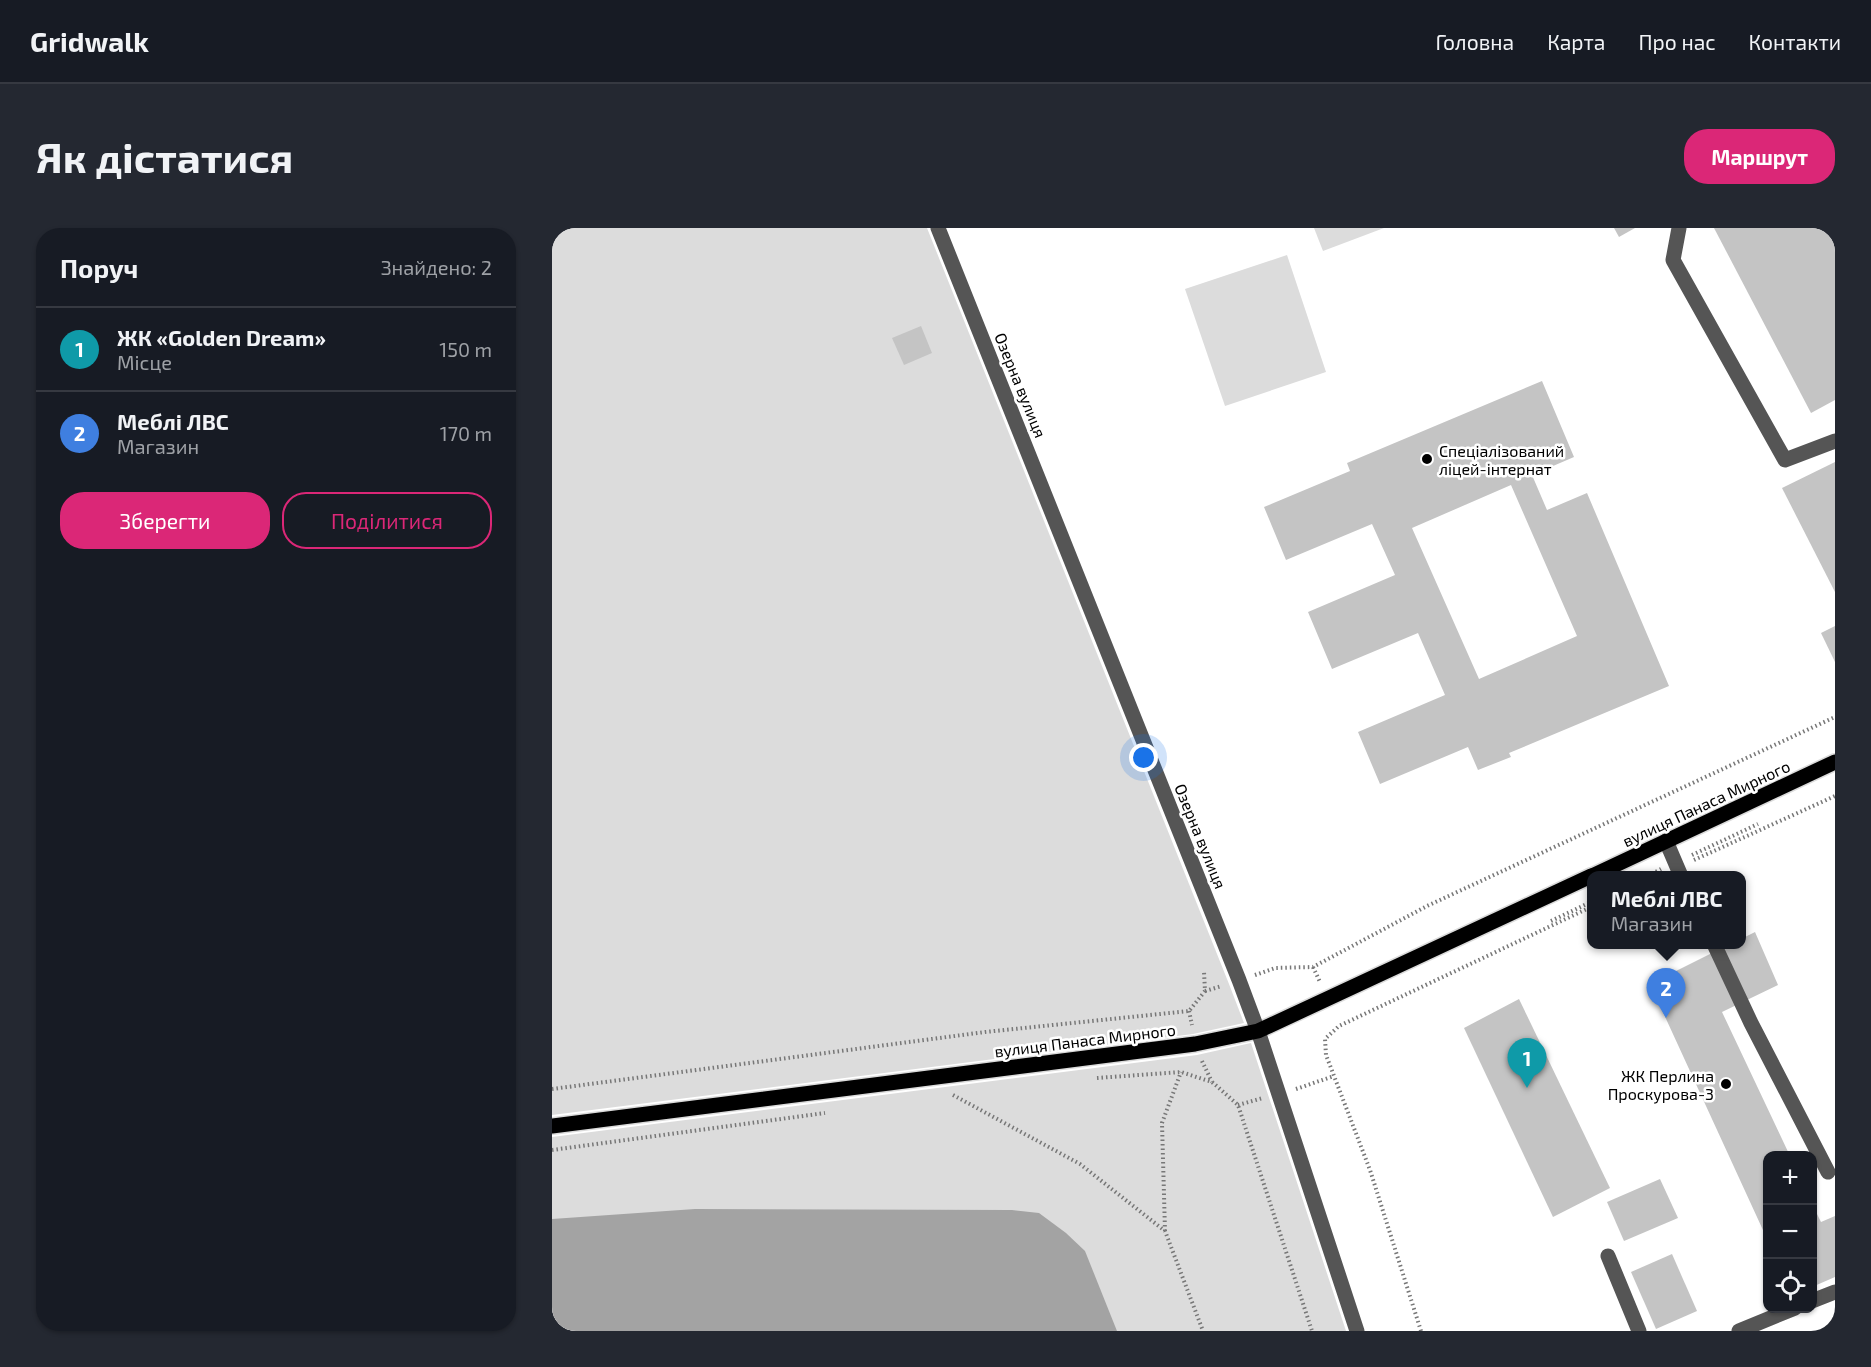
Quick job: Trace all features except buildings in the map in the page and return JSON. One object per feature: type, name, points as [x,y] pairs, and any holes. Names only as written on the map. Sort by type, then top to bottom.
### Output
[{"type":"main road","name":"вулиця Панаса Мирного","points":[[1602,871],[1835,762]]},
{"type":"main road","name":"вулиця Панаса Мирного","points":[[552,1126],[1195,1044],[1258,1031],[1587,878]]},
{"type":"street","name":"Озерна вулиця","points":[[939,228],[1258,1031],[1357,1331]]},
{"type":"street","points":[[1679,228],[1673,260],[1785,460],[1835,441]]},
{"type":"street","points":[[1666,841],[1678,868]]},
{"type":"street","points":[[1716,949],[1751,1023],[1828,1172]]},
{"type":"street","points":[[1608,1256],[1639,1331]]},
{"type":"street","points":[[1817,1299],[1835,1292]]},
{"type":"street","points":[[1739,1331],[1783,1313]]},
{"type":"street","points":[[1764,1331],[1774,1317]]},
{"type":"path","points":[[1275,968],[1313,967],[1427,906],[1835,717]]},
{"type":"path","points":[[1678,868],[1835,796]]},
{"type":"path","points":[[1678,868],[1758,824]]},
{"type":"path","points":[[1551,921],[1587,904]]},
{"type":"path","points":[[1421,1331],[1370,1170],[1326,1056],[1325,1039],[1339,1026],[1587,909]]},
{"type":"path","points":[[552,1089],[985,1032],[1189,1011],[1205,992],[1204,972]]},
{"type":"path","points":[[1181,1072],[1162,1123],[1165,1231],[1203,1331]]},
{"type":"path","points":[[1089,1078],[1181,1072],[1212,1082],[1238,1104],[1312,1331]]},
{"type":"path","points":[[964,1094],[953,1095],[1080,1164],[1165,1231]]},
{"type":"path","points":[[552,1150],[835,1111]]},
{"type":"shaded area","points":[[552,228],[927,228],[1244,1023],[1193,1034],[552,1115]]},
{"type":"shaded area","points":[[1314,228],[1384,228],[1323,251]]},
{"type":"shaded area","points":[[1287,255],[1326,372],[1225,406],[1185,289]]},
{"type":"shaded area","points":[[1251,1043],[1346,1331],[552,1331],[552,1137],[1197,1055]]},
{"type":"shaded area","points":[[695,1209],[1012,1210],[1039,1213],[1085,1251],[1117,1331],[552,1331],[552,1219]]},
{"type":"place","name":"Спеціалізований ліцей-інтернат","points":[[1427,459]]},
{"type":"place","name":"Меблі ЛВС","points":[[1666,1018]]},
{"type":"place","name":"ЖК Перлина Проскурова-3","points":[[1726,1084]]},
{"type":"place","name":"ЖК «Golden Dream»","points":[[1527,1088]]}]
